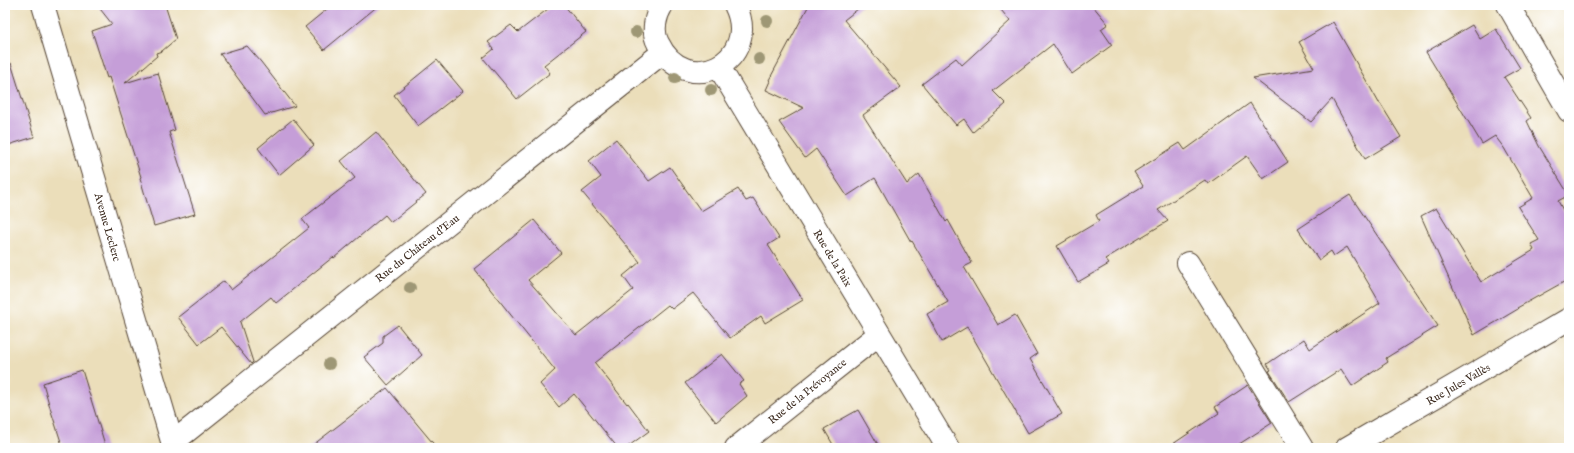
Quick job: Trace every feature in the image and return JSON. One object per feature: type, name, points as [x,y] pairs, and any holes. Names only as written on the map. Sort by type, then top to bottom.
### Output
[{"type":"street","name":"Avenue Leclerc","points":[[43,5],[173,445]]},
{"type":"street","points":[[662,5],[658,11],[655,25],[656,40],[662,53],[676,65],[694,72],[707,71],[719,67],[730,58],[739,45],[742,30],[740,16],[735,5]]},
{"type":"street","points":[[1508,5],[1569,111]]},
{"type":"street","name":"Rue du Château d'Eau","points":[[173,445],[662,53]]},
{"type":"street","name":"Rue de la Paix","points":[[719,67],[948,448]]},
{"type":"street","points":[[1188,263],[1302,448]]},
{"type":"street","name":"Rue Jules Vallès","points":[[1347,448],[1569,319]]},
{"type":"street","name":"Rue de la Prévoyance","points":[[736,448],[879,334]]},
{"type":"building","points":[[97,5],[165,5],[176,39],[162,51],[156,53],[157,56],[125,83],[158,73],[175,130],[169,132],[195,214],[154,226],[140,178],[141,177],[109,77],[107,78],[92,31],[112,24]]},
{"type":"building","points":[[332,5],[379,5],[324,50],[305,27]]},
{"type":"building","points":[[553,5],[564,5],[586,32],[544,65],[550,73],[517,99],[483,58],[494,49],[488,42],[511,25],[518,32]]},
{"type":"building","points":[[809,5],[863,5],[844,20],[901,87],[863,115],[907,184],[919,174],[946,222],[948,220],[972,263],[964,267],[998,325],[1015,315],[1037,354],[1030,359],[1062,414],[1028,433],[967,327],[942,342],[927,314],[948,302],[912,241],[911,242],[875,178],[847,196],[816,149],[805,158],[779,122],[804,108],[766,90],[770,81],[769,80]]},
{"type":"building","points":[[997,5],[1092,5],[1108,24],[1101,29],[1112,45],[1072,74],[1053,44],[993,91],[1006,104],[973,132],[964,119],[956,125],[922,84],[956,58],[962,65],[1010,21]]},
{"type":"building","points":[[1333,22],[1379,103],[1401,137],[1365,159],[1332,99],[1311,122],[1253,78],[1314,68],[1299,42]]},
{"type":"building","points":[[1472,25],[1480,39],[1496,29],[1520,68],[1504,77],[1531,118],[1527,121],[1539,146],[1569,195],[1558,201],[1569,221],[1569,279],[1517,308],[1518,309],[1474,335],[1421,216],[1436,208],[1481,282],[1534,250],[1531,244],[1539,240],[1518,207],[1533,198],[1504,148],[1495,136],[1482,144],[1426,52]]},
{"type":"building","points":[[247,46],[295,106],[265,115],[220,54]]},
{"type":"building","points":[[437,60],[463,91],[418,126],[394,95]]},
{"type":"building","points":[[5,63],[11,63],[34,137],[5,146]]},
{"type":"building","points":[[1250,103],[1288,162],[1263,179],[1247,156],[1208,184],[1205,180],[1158,210],[1168,221],[1105,259],[1109,264],[1078,282],[1057,246],[1099,221],[1096,215],[1143,186],[1134,172],[1180,143],[1185,150]]},
{"type":"building","points":[[293,119],[314,145],[279,175],[258,148]]},
{"type":"building","points":[[376,132],[426,194],[391,222],[385,215],[334,258],[333,257],[276,303],[271,297],[240,322],[253,362],[251,364],[221,327],[199,344],[178,317],[224,281],[231,290],[309,228],[302,219],[355,178],[341,161]]},
{"type":"building","points":[[616,139],[649,181],[670,167],[701,211],[738,189],[746,201],[753,198],[779,238],[768,245],[803,300],[765,323],[761,316],[730,338],[693,293],[672,309],[668,305],[595,363],[649,431],[626,448],[618,448],[574,394],[559,407],[540,384],[555,370],[474,269],[534,220],[561,253],[528,280],[576,335],[633,290],[623,276],[640,262],[582,192],[601,177],[589,161]]},
{"type":"building","points":[[1350,195],[1438,326],[1386,358],[1388,362],[1352,386],[1341,369],[1289,402],[1269,371],[1271,370],[1267,364],[1304,339],[1310,349],[1380,303],[1347,247],[1334,256],[1331,251],[1319,260],[1298,229]]},
{"type":"building","points":[[398,325],[422,355],[388,385],[364,357],[383,343],[383,336]]},
{"type":"building","points":[[722,354],[744,381],[739,384],[747,396],[716,422],[685,383]]},
{"type":"building","points":[[82,370],[106,448],[63,448],[51,411],[43,383]]},
{"type":"building","points":[[1248,385],[1272,423],[1233,448],[1167,448],[1219,413],[1215,407]]},
{"type":"building","points":[[387,388],[437,448],[309,448]]},
{"type":"building","points":[[858,410],[880,448],[835,448],[824,429]]}]
